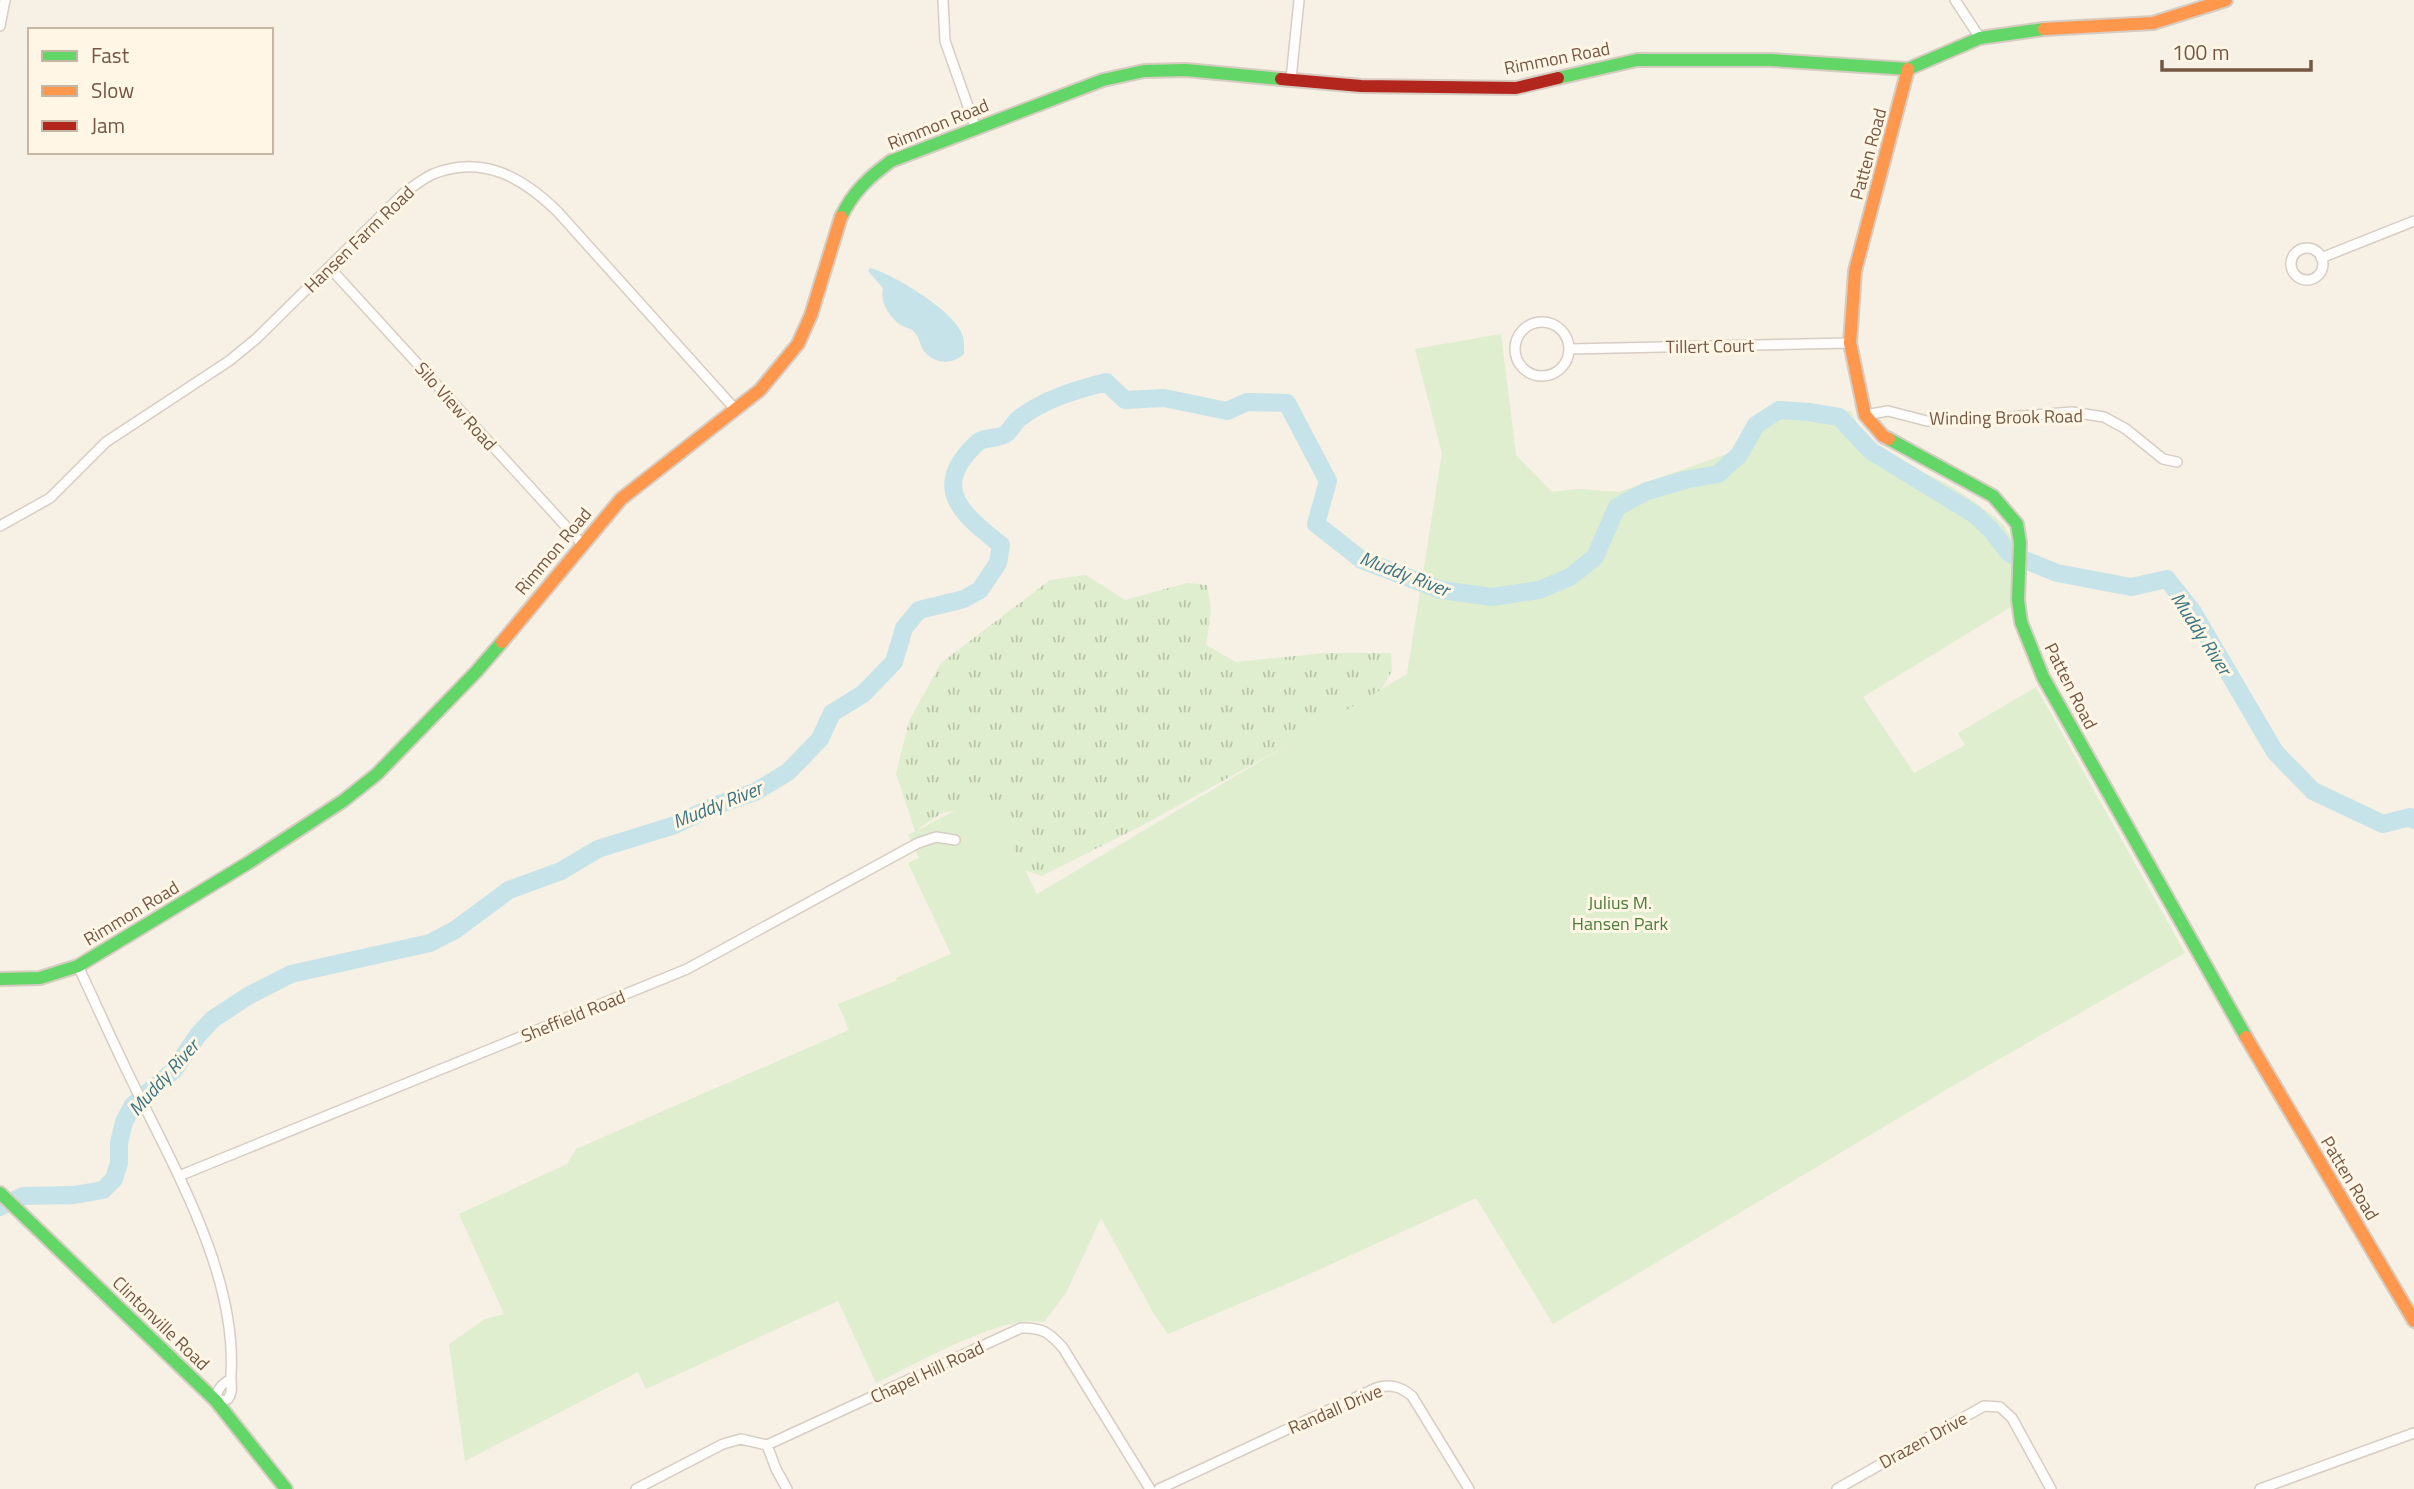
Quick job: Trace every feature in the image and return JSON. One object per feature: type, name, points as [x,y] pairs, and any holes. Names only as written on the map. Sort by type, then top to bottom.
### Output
[{"type":"street","points":[[0,26],[5,0]]},
{"type":"street","points":[[943,0],[945,41],[975,126]]},
{"type":"street","points":[[1291,79],[1299,0]]},
{"type":"street","points":[[1955,0],[1980,37]]},
{"type":"street","name":"Rimmon Road","points":[[0,979],[54,977],[78,966],[248,863],[343,801],[377,774],[476,672],[621,499],[760,390],[779,370],[798,344],[811,316],[838,224],[849,200],[868,178],[891,161],[975,126],[1103,80],[1144,71],[1186,70],[1361,86],[1516,88],[1637,60],[1772,60],[1908,68],[1980,37],[2036,29],[2153,23],[2226,0]]},
{"type":"street","name":"Patten Road","points":[[1908,68],[1855,271],[1850,343],[1865,415],[1883,436],[1993,496],[2017,524],[2020,544],[2018,600],[2021,622],[2043,677],[2264,1070],[2414,1321]]},
{"type":"street","name":"Hansen Farm Road","points":[[0,526],[50,498],[106,442],[229,361],[256,339],[330,268],[405,192],[433,174],[453,169],[478,167],[502,171],[524,182],[557,211],[735,409]]},
{"type":"street","points":[[2321,258],[2414,221]]},
{"type":"street","name":"Silo View Road","points":[[330,268],[582,544]]},
{"type":"street","points":[[1538,322],[1548,322],[1563,332],[1569,349],[1568,358],[1557,372],[1540,377],[1524,371],[1518,364],[1514,346],[1522,330],[1538,322]]},
{"type":"street","name":"Tillert Court","points":[[1569,349],[1850,343]]},
{"type":"street","name":"Winding Brook Road","points":[[1865,415],[1888,411],[1927,421],[1963,421],[2072,412],[2104,417],[2126,429],[2164,459],[2177,462]]},
{"type":"street","name":"Sheffield Road","points":[[179,1176],[663,979],[918,843],[936,838],[956,840]]},
{"type":"street","points":[[78,966],[207,1240],[226,1312],[230,1345],[230,1380],[217,1392],[217,1402]]},
{"type":"street","name":"Clintonville Road","points":[[0,1193],[217,1402],[286,1489]]},
{"type":"street","name":"Chapel Hill Road","points":[[767,1446],[1021,1328],[1037,1327],[1051,1334],[1063,1348],[1150,1489]]},
{"type":"street","name":"Randall Drive","points":[[1159,1489],[1385,1386],[1400,1388],[1412,1396],[1469,1489]]},
{"type":"street","name":"Drazen Drive","points":[[1837,1489],[1984,1406],[2000,1407],[2012,1418],[2051,1489]]},
{"type":"street","points":[[2260,1489],[2414,1433]]},
{"type":"street","points":[[636,1489],[723,1444],[741,1439],[767,1446],[788,1489]]},
{"type":"green space","name":"Julius M. Hansen Park","points":[[1501,334],[1516,455],[1552,492],[1579,489],[1619,492],[1721,456],[1742,448],[1769,413],[1851,411],[1867,437],[1878,447],[1953,488],[1999,521],[2008,532],[2012,543],[2011,607],[1863,697],[1914,773],[1965,745],[1958,733],[2036,687],[2185,953],[1966,1078],[1553,1324],[1476,1198],[1303,1277],[1168,1334],[1154,1314],[1101,1218],[1066,1293],[1044,1322],[1027,1321],[983,1332],[876,1383],[838,1301],[646,1389],[638,1372],[465,1461],[449,1344],[485,1319],[504,1314],[459,1214],[567,1164],[576,1149],[849,1030],[838,1004],[896,981],[896,978],[951,954],[908,863],[919,858],[908,835],[987,794],[1037,894],[1407,674],[1442,453],[1415,349]]},
{"type":"green space","points":[[1086,575],[1125,600],[1187,583],[1207,585],[1211,611],[1206,645],[1236,662],[1325,653],[1391,653],[1392,671],[1378,695],[1143,825],[1042,876],[1010,865],[964,809],[942,813],[915,831],[896,774],[909,721],[941,663],[1050,580]]},
{"type":"water","points":[[870,268],[907,285],[946,314],[962,335],[964,354],[942,362],[926,353],[914,331],[901,325],[889,313],[884,304],[883,288],[868,271]]},
{"type":"waterway","name":"Muddy River","points":[[0,1207],[23,1196],[74,1195],[103,1190],[114,1179],[119,1163],[119,1143],[124,1122],[133,1105],[174,1070],[198,1035],[213,1019],[248,996],[291,974],[430,943],[455,930],[509,890],[561,871],[598,849],[675,825],[714,806],[755,792],[788,772],[820,739],[832,713],[863,694],[894,662],[904,628],[919,610],[964,599],[980,590],[998,563],[1001,545],[974,522],[956,499],[953,487],[955,474],[963,459],[977,443],[1004,435],[1031,410],[1062,395],[1106,382],[1125,400],[1164,398],[1227,411],[1247,402],[1287,403],[1328,481],[1316,524],[1362,560],[1441,590],[1492,597],[1539,590],[1570,577],[1595,557],[1617,507],[1647,491],[1718,474],[1739,455],[1756,425],[1779,410],[1839,417],[1871,451],[1974,514],[2010,554],[2057,573],[2131,587],[2167,579],[2193,612],[2275,752],[2313,791],[2383,824],[2410,817],[2414,820]]},
{"type":"traffic: fast","points":[[1558,78],[1637,60],[1771,60],[1908,69],[1980,38],[2044,29]]},
{"type":"traffic: fast","points":[[841,217],[862,186],[891,161],[1103,80],[1144,71],[1186,70],[1281,79]]},
{"type":"traffic: fast","points":[[1889,439],[1993,496],[2017,524],[2020,543],[2018,600],[2021,622],[2043,677],[2246,1037]]},
{"type":"traffic: fast","points":[[0,979],[40,978],[78,966],[248,863],[343,801],[377,774],[502,642]]},
{"type":"traffic: fast","points":[[0,1193],[216,1401],[286,1489]]},
{"type":"traffic: slow","points":[[2044,29],[2153,23],[2226,0]]},
{"type":"traffic: slow","points":[[1889,439],[1883,436],[1865,415],[1850,343],[1855,271],[1908,69]]},
{"type":"traffic: slow","points":[[502,642],[621,499],[760,390],[798,344],[811,315],[841,217]]},
{"type":"traffic: slow","points":[[2246,1037],[2414,1321]]},
{"type":"traffic: jam","points":[[1281,79],[1361,86],[1516,88],[1558,78]]}]
